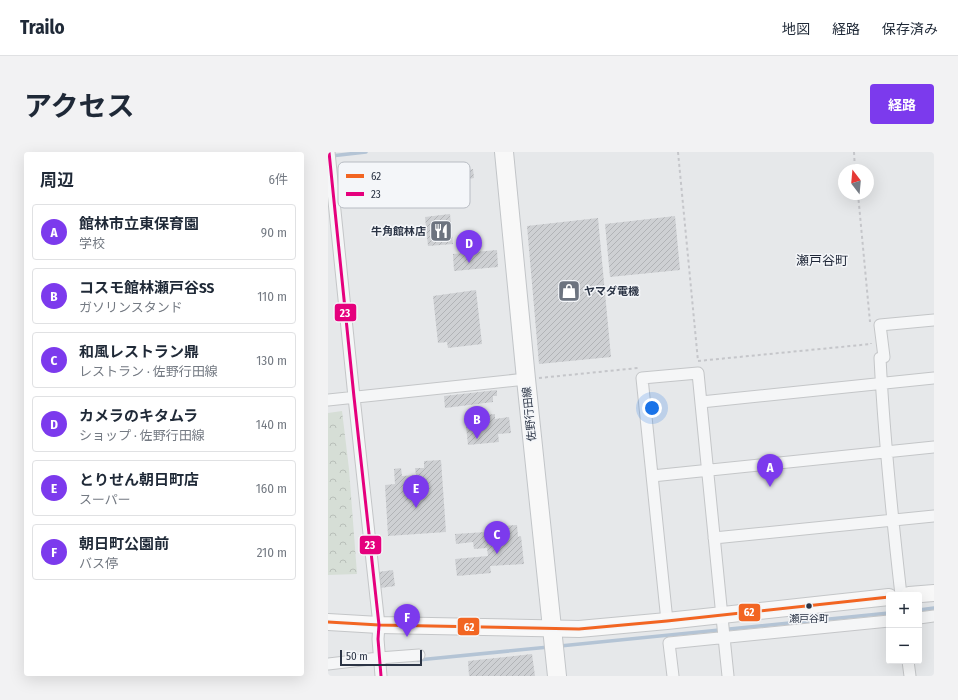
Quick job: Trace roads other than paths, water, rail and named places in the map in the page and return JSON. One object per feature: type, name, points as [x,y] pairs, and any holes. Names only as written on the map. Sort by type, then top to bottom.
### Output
[{"type":"main road","name":"佐野行田線","points":[[504,152],[557,676]]},
{"type":"street","points":[[329,152],[333,231],[354,397],[379,625],[378,639],[381,676]]},
{"type":"street","points":[[901,592],[881,384],[880,358],[884,357],[880,325],[934,320]]},
{"type":"street","points":[[666,621],[642,378],[698,373],[728,676]]},
{"type":"street","points":[[700,402],[934,378]]},
{"type":"street","points":[[328,400],[526,380]]},
{"type":"street","points":[[652,476],[934,447]]},
{"type":"street","points":[[714,538],[934,516]]},
{"type":"street","points":[[922,594],[934,593]]},
{"type":"street","points":[[328,622],[379,625],[579,629],[886,597]]},
{"type":"street","points":[[922,618],[934,616]]},
{"type":"street","points":[[673,676],[669,643],[886,621]]},
{"type":"street","points":[[328,664],[419,655]]},
{"type":"street","points":[[908,664],[910,676]]},
{"type":"waterway","points":[[331,156],[366,152]]},
{"type":"waterway","points":[[922,610],[934,608]]},
{"type":"waterway","points":[[560,646],[886,613]]},
{"type":"waterway","points":[[418,660],[549,647]]},
{"type":"place","name":"牛角館林店","points":[[441,231]]},
{"type":"place","name":"カメラのキタムラ","points":[[469,263]]},
{"type":"place","name":"ヤマダ電機","points":[[569,291]]},
{"type":"place","name":"コスモ館林瀬戸谷SS","points":[[477,439]]},
{"type":"place","name":"館林市立東保育園","points":[[770,487]]},
{"type":"place","name":"とりせん朝日町店","points":[[416,508]]},
{"type":"place","name":"和風レストラン鼎","points":[[497,554]]},
{"type":"place","name":"瀬戸谷町","points":[[809,606]]},
{"type":"place","name":"朝日町公園前","points":[[407,637]]},
{"type":"district","name":"瀬戸谷町","points":[[822,260]]}]
